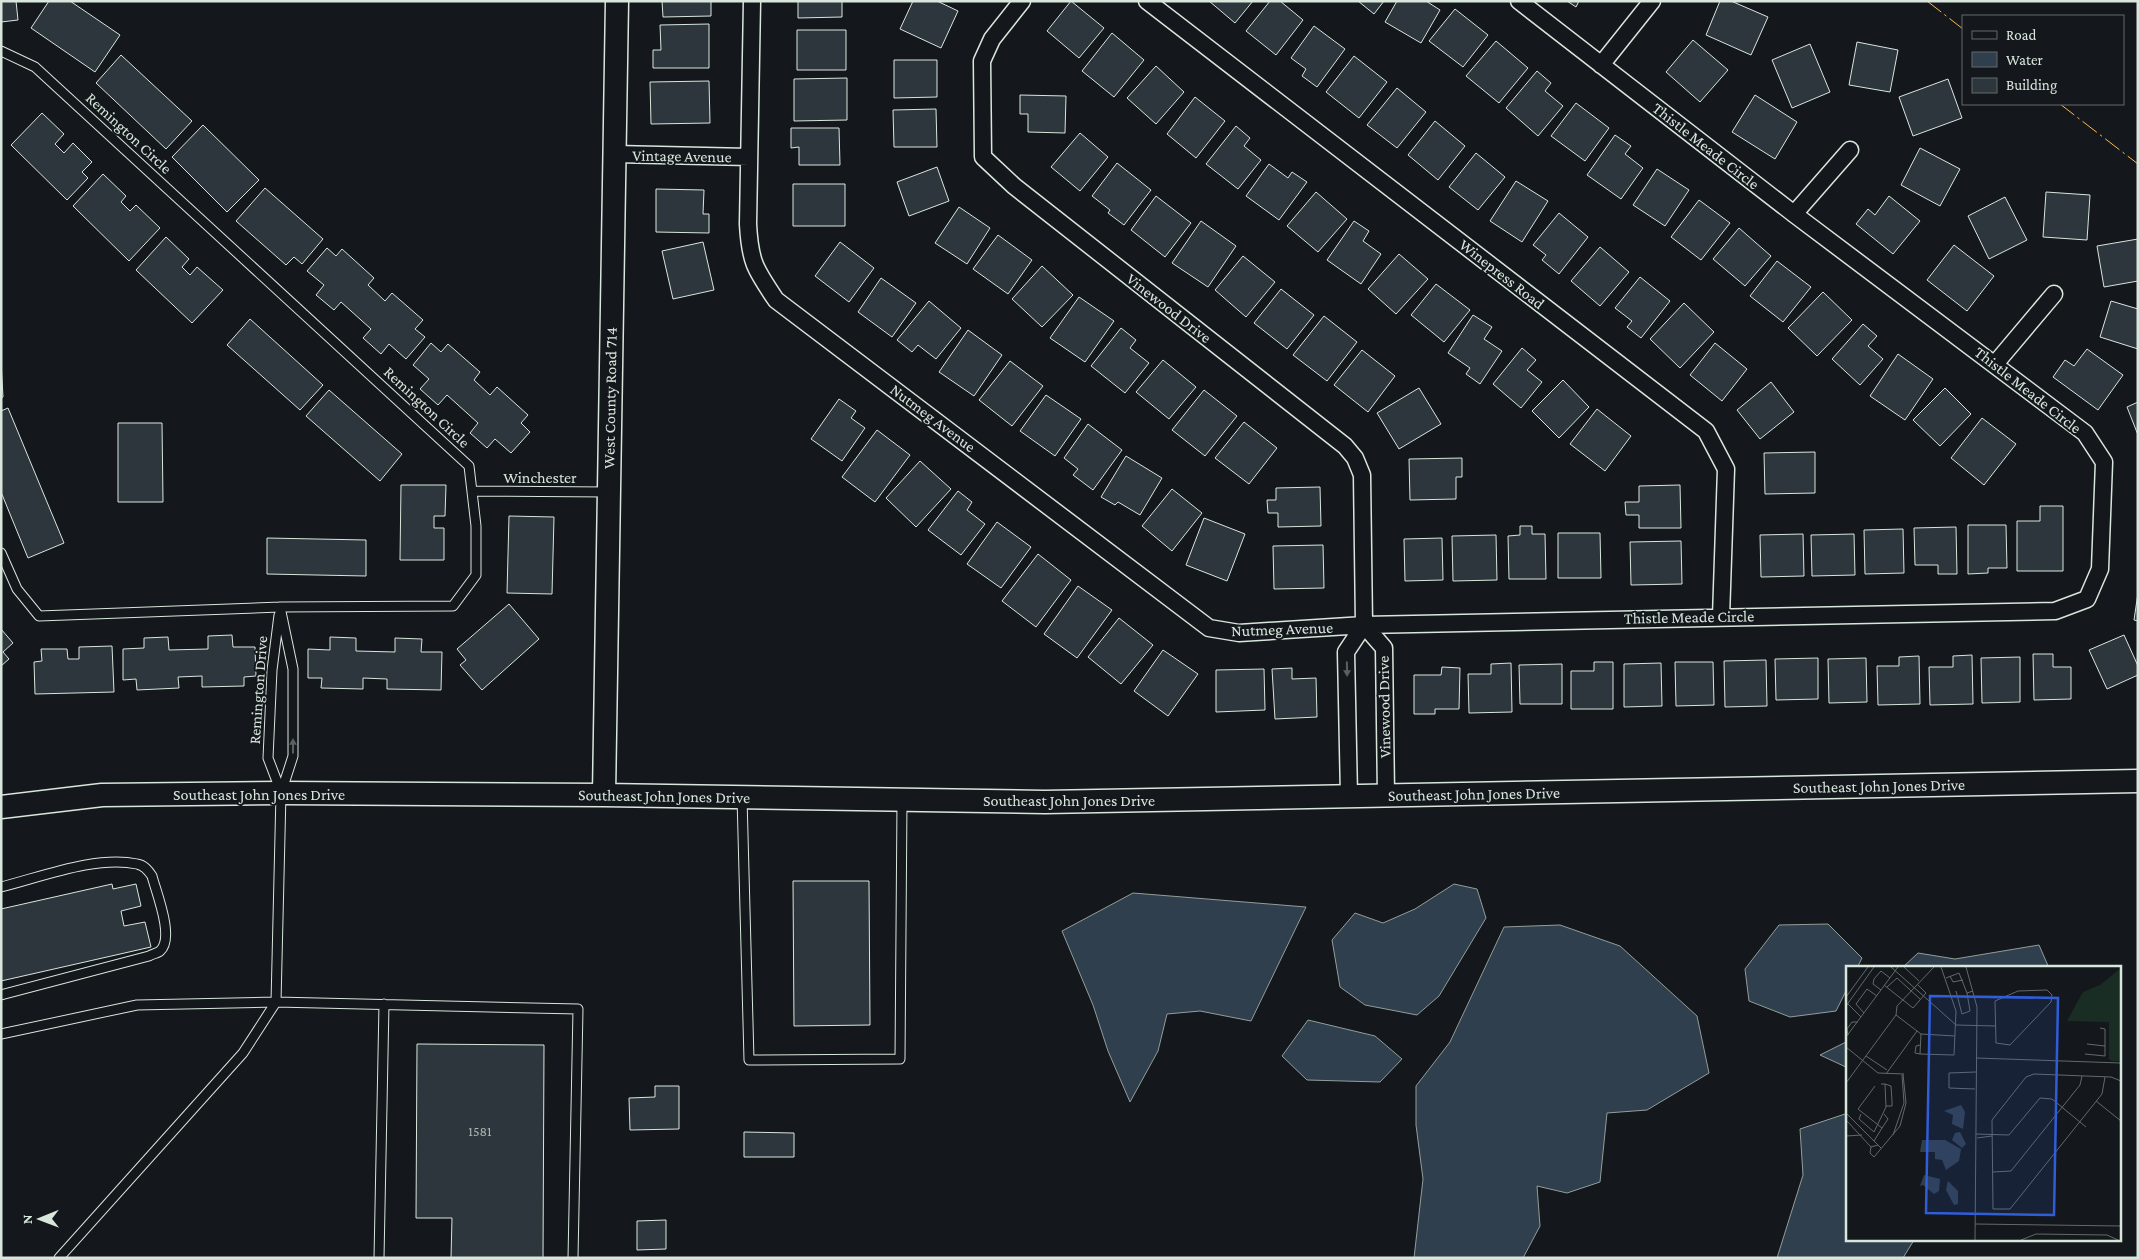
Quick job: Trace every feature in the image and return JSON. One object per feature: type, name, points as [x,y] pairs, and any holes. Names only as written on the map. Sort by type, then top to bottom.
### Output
[{"type":"main road","name":"West County Road 714","points":[[604,795],[608,492],[616,154],[617,1]]},
{"type":"main road","name":"Southeast John Jones Drive","points":[[1,807],[102,795],[281,793],[604,795],[1045,802],[2138,781]]},
{"type":"street","name":"Nutmeg Avenue","points":[[752,1],[748,224],[750,254],[760,276],[776,300],[1209,628],[1239,633],[1364,625]]},
{"type":"street","name":"Vinewood Drive","points":[[1022,1],[992,39],[982,61],[983,157],[1014,186],[1345,446],[1355,458],[1362,475],[1364,625],[1384,648],[1386,795]]},
{"type":"street","name":"Winepress Road","points":[[1147,1],[1706,431],[1726,469],[1721,617]]},
{"type":"street","name":"Thistle Meade Circle","points":[[1364,625],[2054,610],[2087,599],[2100,570],[2104,462],[2085,433],[1996,364],[1794,214],[1519,1]]},
{"type":"street","points":[[1601,65],[1652,1]]},
{"type":"street","points":[[1794,214],[1850,150]]},
{"type":"street","name":"Vintage Avenue","points":[[616,154],[749,157]]},
{"type":"street","points":[[1996,364],[2054,294]]},
{"type":"street","points":[[1349,796],[1346,652],[1364,625]]},
{"type":"lane","name":"Remington Circle","points":[[1,51],[35,66],[469,466],[476,526],[476,575],[453,606],[280,607],[39,616],[17,589],[1,553]]},
{"type":"lane","name":"Winchester","points":[[472,491],[608,492]]},
{"type":"lane","name":"Remington Drive","points":[[280,607],[272,670],[268,758],[281,793]]},
{"type":"lane","name":"Remington Drive","points":[[280,607],[294,668],[294,756],[281,793]]},
{"type":"lane","points":[[59,1258],[243,1053],[276,1002],[281,793]]},
{"type":"lane","points":[[742,797],[750,1060],[900,1059],[902,800]]},
{"type":"lane","points":[[1,887],[104,862],[139,864],[147,868],[152,876],[166,928],[167,939],[161,950],[149,956],[1,995]]},
{"type":"lane","points":[[1,1034],[137,1005],[276,1002],[578,1009],[573,1258]]},
{"type":"lane","points":[[378,1258],[384,1004]]},
{"type":"water","points":[[1454,884],[1477,889],[1486,918],[1439,996],[1417,1015],[1365,1005],[1340,987],[1332,940],[1355,913],[1383,923],[1415,909]]},
{"type":"water","points":[[1133,893],[1306,907],[1251,1021],[1200,1011],[1167,1014],[1158,1051],[1130,1102],[1108,1051],[1093,1005],[1062,931]]},
{"type":"water","points":[[1828,924],[1862,958],[1858,966],[1846,966],[1846,991],[1836,1011],[1790,1017],[1749,1001],[1745,969],[1779,925]]},
{"type":"water","points":[[1560,925],[1620,946],[1697,1016],[1709,1073],[1647,1110],[1607,1113],[1600,1182],[1567,1193],[1537,1186],[1540,1226],[1523,1258],[1414,1258],[1423,1179],[1416,1125],[1416,1086],[1450,1042],[1504,927]]},
{"type":"water","points":[[2039,945],[2048,966],[1904,966],[1918,953],[1955,959]]},
{"type":"water","points":[[1308,1020],[1375,1036],[1402,1059],[1380,1082],[1307,1080],[1282,1056]]},
{"type":"water","points":[[1846,1042],[1846,1067],[1820,1055]]},
{"type":"water","points":[[1846,1114],[1846,1242],[1913,1242],[1903,1258],[1777,1258],[1803,1175],[1800,1129]]},
{"type":"building","points":[[1,1],[16,1],[18,20],[1,22]]},
{"type":"building","points":[[49,1],[70,1],[120,35],[95,72],[31,28]]},
{"type":"building","points":[[662,1],[711,1],[711,16],[663,17]]},
{"type":"building","points":[[798,1],[842,1],[842,17],[798,18]]},
{"type":"building","points":[[913,1],[937,1],[958,11],[941,48],[900,29]]},
{"type":"building","points":[[1071,1],[1104,28],[1079,58],[1047,31]]},
{"type":"building","points":[[1209,1],[1253,1],[1235,23]]},
{"type":"building","points":[[1270,1],[1280,1],[1303,20],[1276,55],[1246,31]]},
{"type":"building","points":[[1358,1],[1384,1],[1374,14]]},
{"type":"building","points":[[1397,1],[1426,1],[1440,10],[1421,43],[1385,22]]},
{"type":"building","points":[[1567,1],[1579,1],[1576,7]]},
{"type":"building","points":[[1720,1],[1731,1],[1768,17],[1751,55],[1706,35]]},
{"type":"building","points":[[1455,9],[1488,35],[1463,67],[1429,41]]},
{"type":"building","points":[[709,24],[709,68],[653,68],[653,50],[661,50],[660,25]]},
{"type":"building","points":[[1314,26],[1345,49],[1317,87],[1302,76],[1306,69],[1291,58]]},
{"type":"building","points":[[797,30],[846,30],[846,70],[797,70]]},
{"type":"building","points":[[1112,33],[1144,60],[1114,97],[1082,71]]},
{"type":"building","points":[[1693,40],[1728,70],[1700,102],[1666,72]]},
{"type":"building","points":[[1496,41],[1528,68],[1499,103],[1466,76]]},
{"type":"building","points":[[1857,42],[1898,50],[1890,92],[1849,85]]},
{"type":"building","points":[[1810,44],[1830,92],[1792,108],[1772,60]]},
{"type":"building","points":[[121,55],[192,121],[166,149],[96,83]]},
{"type":"building","points":[[1354,56],[1387,82],[1359,118],[1326,92]]},
{"type":"building","points":[[894,60],[937,60],[937,97],[894,98]]},
{"type":"building","points":[[1156,66],[1184,92],[1156,124],[1127,98]]},
{"type":"building","points":[[1537,71],[1551,83],[1545,91],[1563,106],[1538,136],[1506,108]]},
{"type":"building","points":[[847,78],[847,120],[794,121],[794,79]]},
{"type":"building","points":[[1948,79],[1962,118],[1913,136],[1899,97]]},
{"type":"building","points":[[709,81],[710,123],[651,124],[650,82]]},
{"type":"building","points":[[1397,88],[1426,112],[1397,148],[1367,125]]},
{"type":"building","points":[[1020,95],[1066,96],[1065,133],[1028,132],[1028,114],[1020,114]]},
{"type":"building","points":[[1755,95],[1797,122],[1775,159],[1732,132]]},
{"type":"building","points":[[1195,97],[1225,121],[1196,158],[1167,134]]},
{"type":"building","points":[[1576,103],[1609,128],[1585,161],[1551,136]]},
{"type":"building","points":[[936,109],[937,147],[894,147],[893,110]]},
{"type":"building","points":[[42,113],[64,134],[55,144],[64,153],[73,143],[92,162],[82,172],[88,178],[67,200],[11,145]]},
{"type":"building","points":[[1435,121],[1465,146],[1438,180],[1408,155]]},
{"type":"building","points":[[203,125],[259,180],[227,212],[172,157]]},
{"type":"building","points":[[1236,126],[1250,138],[1244,146],[1261,160],[1238,189],[1206,164]]},
{"type":"building","points":[[791,128],[839,128],[840,165],[799,165],[799,147],[791,148]]},
{"type":"building","points":[[1080,133],[1108,157],[1080,191],[1051,167]]},
{"type":"building","points":[[1615,135],[1631,146],[1625,154],[1643,168],[1621,199],[1587,175]]},
{"type":"building","points":[[1920,148],[1960,169],[1940,206],[1901,185]]},
{"type":"building","points":[[1476,153],[1505,177],[1478,210],[1449,187]]},
{"type":"building","points":[[1117,163],[1151,190],[1124,225],[1108,213],[1110,210],[1092,196]]},
{"type":"building","points":[[1269,164],[1288,178],[1292,172],[1307,182],[1279,220],[1246,196]]},
{"type":"building","points":[[937,167],[949,201],[909,216],[897,182]]},
{"type":"building","points":[[1657,169],[1689,190],[1665,226],[1633,205]]},
{"type":"building","points":[[103,174],[126,196],[121,202],[130,211],[136,205],[160,228],[129,261],[73,206]]},
{"type":"building","points":[[1516,181],[1548,201],[1522,242],[1490,221]]},
{"type":"building","points":[[793,184],[845,184],[845,226],[793,226]]},
{"type":"building","points":[[265,188],[323,239],[302,264],[294,257],[286,265],[236,221]]},
{"type":"building","points":[[656,189],[704,190],[703,214],[709,214],[709,233],[656,232]]},
{"type":"building","points":[[1316,192],[1347,219],[1318,252],[1287,226]]},
{"type":"building","points":[[2046,192],[2090,195],[2087,240],[2043,237]]},
{"type":"building","points":[[1156,196],[1191,223],[1165,257],[1131,230]]},
{"type":"building","points":[[1889,196],[1920,221],[1893,254],[1856,224],[1868,209],[1875,215]]},
{"type":"building","points":[[2005,197],[2027,240],[1989,259],[1968,216]]},
{"type":"building","points":[[1699,200],[1730,223],[1701,260],[1671,237]]},
{"type":"building","points":[[959,207],[990,228],[967,264],[935,243]]},
{"type":"building","points":[[1559,213],[1588,237],[1559,274],[1542,260],[1546,255],[1533,245]]},
{"type":"building","points":[[1201,221],[1236,246],[1208,287],[1172,263]]},
{"type":"building","points":[[1354,221],[1369,231],[1363,241],[1381,254],[1361,284],[1327,260]]},
{"type":"building","points":[[1739,228],[1771,256],[1745,286],[1713,259]]},
{"type":"building","points":[[998,235],[1032,260],[1008,294],[973,269]]},
{"type":"building","points":[[166,237],[189,259],[182,267],[190,275],[197,267],[223,290],[192,323],[136,270]]},
{"type":"building","points":[[2138,239],[2138,281],[2104,287],[2097,246]]},
{"type":"building","points":[[703,242],[714,290],[673,299],[662,251]]},
{"type":"building","points":[[840,242],[874,268],[849,302],[815,276]]},
{"type":"building","points":[[1954,245],[1994,276],[1967,311],[1927,280]]},
{"type":"building","points":[[1600,247],[1629,272],[1600,306],[1571,281]]},
{"type":"building","points":[[327,248],[336,256],[342,249],[374,278],[368,285],[385,301],[392,293],[423,320],[415,329],[425,337],[406,359],[389,344],[381,354],[363,338],[371,329],[341,302],[334,310],[316,295],[324,285],[307,271]]},
{"type":"building","points":[[1399,254],[1428,279],[1396,314],[1368,289]]},
{"type":"building","points":[[1243,256],[1275,282],[1246,317],[1215,290]]},
{"type":"building","points":[[1777,261],[1811,287],[1783,322],[1750,296]]},
{"type":"building","points":[[1042,266],[1073,295],[1042,327],[1012,299]]},
{"type":"building","points":[[1640,277],[1670,301],[1641,338],[1627,327],[1632,321],[1615,308]]},
{"type":"building","points":[[881,278],[916,303],[892,337],[858,312]]},
{"type":"building","points":[[1436,284],[1470,310],[1444,342],[1411,315]]},
{"type":"building","points":[[1281,289],[1314,315],[1287,349],[1254,323]]},
{"type":"building","points":[[1823,292],[1852,320],[1817,356],[1788,328]]},
{"type":"building","points":[[1079,297],[1114,321],[1085,362],[1050,338]]},
{"type":"building","points":[[929,301],[961,328],[936,359],[918,345],[912,352],[897,340]]},
{"type":"building","points":[[2111,301],[2138,309],[2138,349],[2100,337]]},
{"type":"building","points":[[1684,303],[1714,332],[1680,368],[1650,339]]},
{"type":"building","points":[[1473,315],[1492,327],[1484,339],[1502,351],[1480,384],[1466,374],[1470,368],[1448,353]]},
{"type":"building","points":[[1324,316],[1357,342],[1327,381],[1293,355]]},
{"type":"building","points":[[250,319],[323,385],[300,410],[227,345]]},
{"type":"building","points":[[1863,324],[1877,336],[1868,346],[1883,359],[1860,385],[1832,359]]},
{"type":"building","points":[[1121,328],[1136,340],[1130,348],[1149,363],[1125,393],[1091,366]]},
{"type":"building","points":[[968,330],[1002,355],[974,396],[939,372]]},
{"type":"building","points":[[431,343],[441,352],[448,344],[480,372],[474,380],[490,395],[497,387],[528,415],[521,423],[530,432],[511,453],[495,439],[487,448],[470,433],[478,423],[447,395],[438,405],[420,389],[429,379],[413,365]]},
{"type":"building","points":[[1715,343],[1747,369],[1722,401],[1690,375]]},
{"type":"building","points":[[1522,348],[1536,360],[1527,370],[1542,382],[1521,408],[1493,384]]},
{"type":"building","points":[[2087,349],[2123,375],[2098,410],[2053,377],[2065,360],[2074,366]]},
{"type":"building","points":[[1362,350],[1395,376],[1368,412],[1334,385]]},
{"type":"building","points":[[1898,354],[1933,379],[1905,420],[1870,396]]},
{"type":"building","points":[[1163,360],[1196,387],[1169,419],[1136,392]]},
{"type":"building","points":[[1010,361],[1043,386],[1012,426],[979,400]]},
{"type":"building","points":[[1,362],[3,397],[1,398]]},
{"type":"building","points":[[1563,380],[1589,407],[1559,438],[1532,411]]},
{"type":"building","points":[[1771,382],[1794,412],[1760,439],[1737,410]]},
{"type":"building","points":[[1419,388],[1441,424],[1399,449],[1377,413]]},
{"type":"building","points":[[1945,388],[1971,414],[1940,446],[1913,420]]},
{"type":"building","points":[[329,390],[402,454],[380,481],[306,416]]},
{"type":"building","points":[[1204,390],[1237,416],[1205,456],[1172,430]]},
{"type":"building","points":[[1046,395],[1081,419],[1055,456],[1020,431]]},
{"type":"building","points":[[839,399],[856,411],[851,418],[865,428],[842,461],[811,439]]},
{"type":"building","points":[[2138,402],[2138,435],[2127,407]]},
{"type":"building","points":[[8,408],[64,543],[28,558],[1,492],[1,411]]},
{"type":"building","points":[[1597,409],[1631,436],[1605,471],[1570,444]]},
{"type":"building","points":[[1982,418],[2016,444],[1984,485],[1951,458]]},
{"type":"building","points":[[1244,422],[1277,448],[1249,484],[1215,458]]},
{"type":"building","points":[[118,423],[162,423],[163,502],[118,502]]},
{"type":"building","points":[[1088,424],[1122,450],[1093,490],[1073,475],[1078,469],[1064,458]]},
{"type":"building","points":[[877,430],[910,455],[875,502],[842,477]]},
{"type":"building","points":[[1815,452],[1815,493],[1765,494],[1764,453]]},
{"type":"building","points":[[1126,456],[1162,478],[1140,515],[1118,502],[1115,505],[1101,497]]},
{"type":"building","points":[[1462,458],[1462,477],[1456,477],[1456,499],[1410,500],[1409,459]]},
{"type":"building","points":[[920,461],[951,489],[916,527],[886,498]]},
{"type":"building","points":[[401,485],[446,485],[445,516],[434,516],[434,528],[444,528],[444,560],[400,560]]},
{"type":"building","points":[[1680,485],[1681,528],[1639,528],[1639,515],[1626,515],[1625,502],[1639,502],[1639,486]]},
{"type":"building","points":[[1320,487],[1321,526],[1278,527],[1278,513],[1268,513],[1267,500],[1276,500],[1276,488]]},
{"type":"building","points":[[1172,489],[1202,513],[1172,551],[1142,526]]},
{"type":"building","points":[[958,491],[972,502],[967,510],[985,524],[961,555],[928,530]]},
{"type":"building","points":[[2040,506],[2063,506],[2063,571],[2017,571],[2017,521],[2040,521]]},
{"type":"building","points":[[509,516],[554,517],[552,594],[507,593]]},
{"type":"building","points":[[1204,518],[1245,534],[1227,581],[1186,565]]},
{"type":"building","points":[[997,522],[1031,547],[1001,588],[967,564]]},
{"type":"building","points":[[1968,525],[2006,525],[2007,568],[1988,568],[1988,573],[1968,574]]},
{"type":"building","points":[[1520,526],[1532,526],[1532,534],[1545,534],[1546,579],[1509,579],[1508,536],[1520,535]]},
{"type":"building","points":[[1956,527],[1957,574],[1938,574],[1938,565],[1915,565],[1914,528]]},
{"type":"building","points":[[1903,529],[1904,573],[1865,574],[1864,530]]},
{"type":"building","points":[[1558,533],[1600,533],[1601,578],[1558,578]]},
{"type":"building","points":[[1803,534],[1804,576],[1761,577],[1760,535]]},
{"type":"building","points":[[1854,534],[1855,575],[1812,576],[1811,535]]},
{"type":"building","points":[[1496,535],[1497,580],[1453,581],[1452,536]]},
{"type":"building","points":[[267,538],[366,540],[366,576],[267,574]]},
{"type":"building","points":[[1442,538],[1443,580],[1405,581],[1404,539]]},
{"type":"building","points":[[1681,541],[1682,584],[1631,585],[1630,542]]},
{"type":"building","points":[[1323,545],[1324,588],[1274,589],[1273,546]]},
{"type":"building","points":[[1038,554],[1071,580],[1036,627],[1002,601]]},
{"type":"building","points":[[1078,586],[1112,610],[1077,658],[1044,634]]},
{"type":"building","points":[[2138,593],[2138,621],[2134,620]]},
{"type":"building","points":[[509,604],[539,639],[482,690],[460,665],[466,660],[457,649]]},
{"type":"building","points":[[1119,618],[1153,645],[1121,684],[1088,657]]},
{"type":"building","points":[[1,629],[13,643],[3,652],[9,659],[1,666]]},
{"type":"building","points":[[232,635],[233,647],[255,647],[256,676],[244,677],[244,686],[202,687],[202,676],[178,677],[179,688],[137,690],[136,679],[123,680],[123,649],[144,648],[144,638],[168,637],[169,650],[208,649],[208,636]]},
{"type":"building","points":[[2124,635],[2138,666],[2138,675],[2107,689],[2089,650]]},
{"type":"building","points":[[330,637],[356,638],[356,651],[395,652],[395,638],[422,639],[421,652],[442,652],[441,690],[387,689],[387,679],[363,678],[363,689],[321,688],[322,678],[308,678],[308,649],[330,650]]},
{"type":"building","points":[[112,646],[114,692],[35,694],[34,662],[42,661],[41,649],[67,649],[68,659],[79,659],[79,647]]},
{"type":"building","points":[[1163,650],[1198,674],[1168,716],[1134,691]]},
{"type":"building","points":[[2033,654],[2053,654],[2053,667],[2071,667],[2071,699],[2034,700]]},
{"type":"building","points":[[1972,655],[1973,704],[1930,705],[1929,667],[1953,667],[1953,656]]},
{"type":"building","points":[[1919,656],[1920,704],[1878,705],[1877,666],[1899,666],[1899,657]]},
{"type":"building","points":[[2020,657],[2020,702],[1982,703],[1981,658]]},
{"type":"building","points":[[1818,658],[1818,699],[1776,700],[1775,659]]},
{"type":"building","points":[[1866,658],[1867,702],[1829,703],[1828,659]]},
{"type":"building","points":[[1766,660],[1767,706],[1725,707],[1724,661]]},
{"type":"building","points":[[1594,662],[1613,662],[1613,709],[1571,709],[1571,671],[1594,671]]},
{"type":"building","points":[[1675,662],[1713,662],[1714,705],[1676,706]]},
{"type":"building","points":[[1511,663],[1512,712],[1469,713],[1468,674],[1491,674],[1491,664]]},
{"type":"building","points":[[1661,663],[1662,706],[1624,707],[1624,664]]},
{"type":"building","points":[[1562,664],[1562,704],[1520,704],[1519,665]]},
{"type":"building","points":[[1442,667],[1460,668],[1459,709],[1435,709],[1435,714],[1414,714],[1414,675],[1441,675]]},
{"type":"building","points":[[1292,668],[1292,679],[1316,678],[1317,717],[1275,719],[1272,669]]},
{"type":"building","points":[[1264,669],[1265,710],[1216,712],[1216,670]]},
{"type":"building","points":[[793,881],[869,881],[870,1025],[794,1026]]},
{"type":"building","points":[[112,884],[113,889],[136,884],[141,906],[121,911],[124,926],[145,922],[151,947],[1,981],[1,909]]},
{"type":"building","points":[[417,1044],[544,1045],[543,1258],[451,1258],[452,1218],[416,1218]]},
{"type":"building","points":[[655,1086],[679,1086],[679,1129],[630,1130],[629,1098],[655,1097]]},
{"type":"building","points":[[744,1132],[794,1133],[794,1157],[744,1157]]},
{"type":"building","points":[[666,1220],[666,1249],[637,1250],[637,1221]]},
{"type":"power","points":[[1927,1],[1962,28]]},
{"type":"power","points":[[2061,105],[2138,164]]}]
